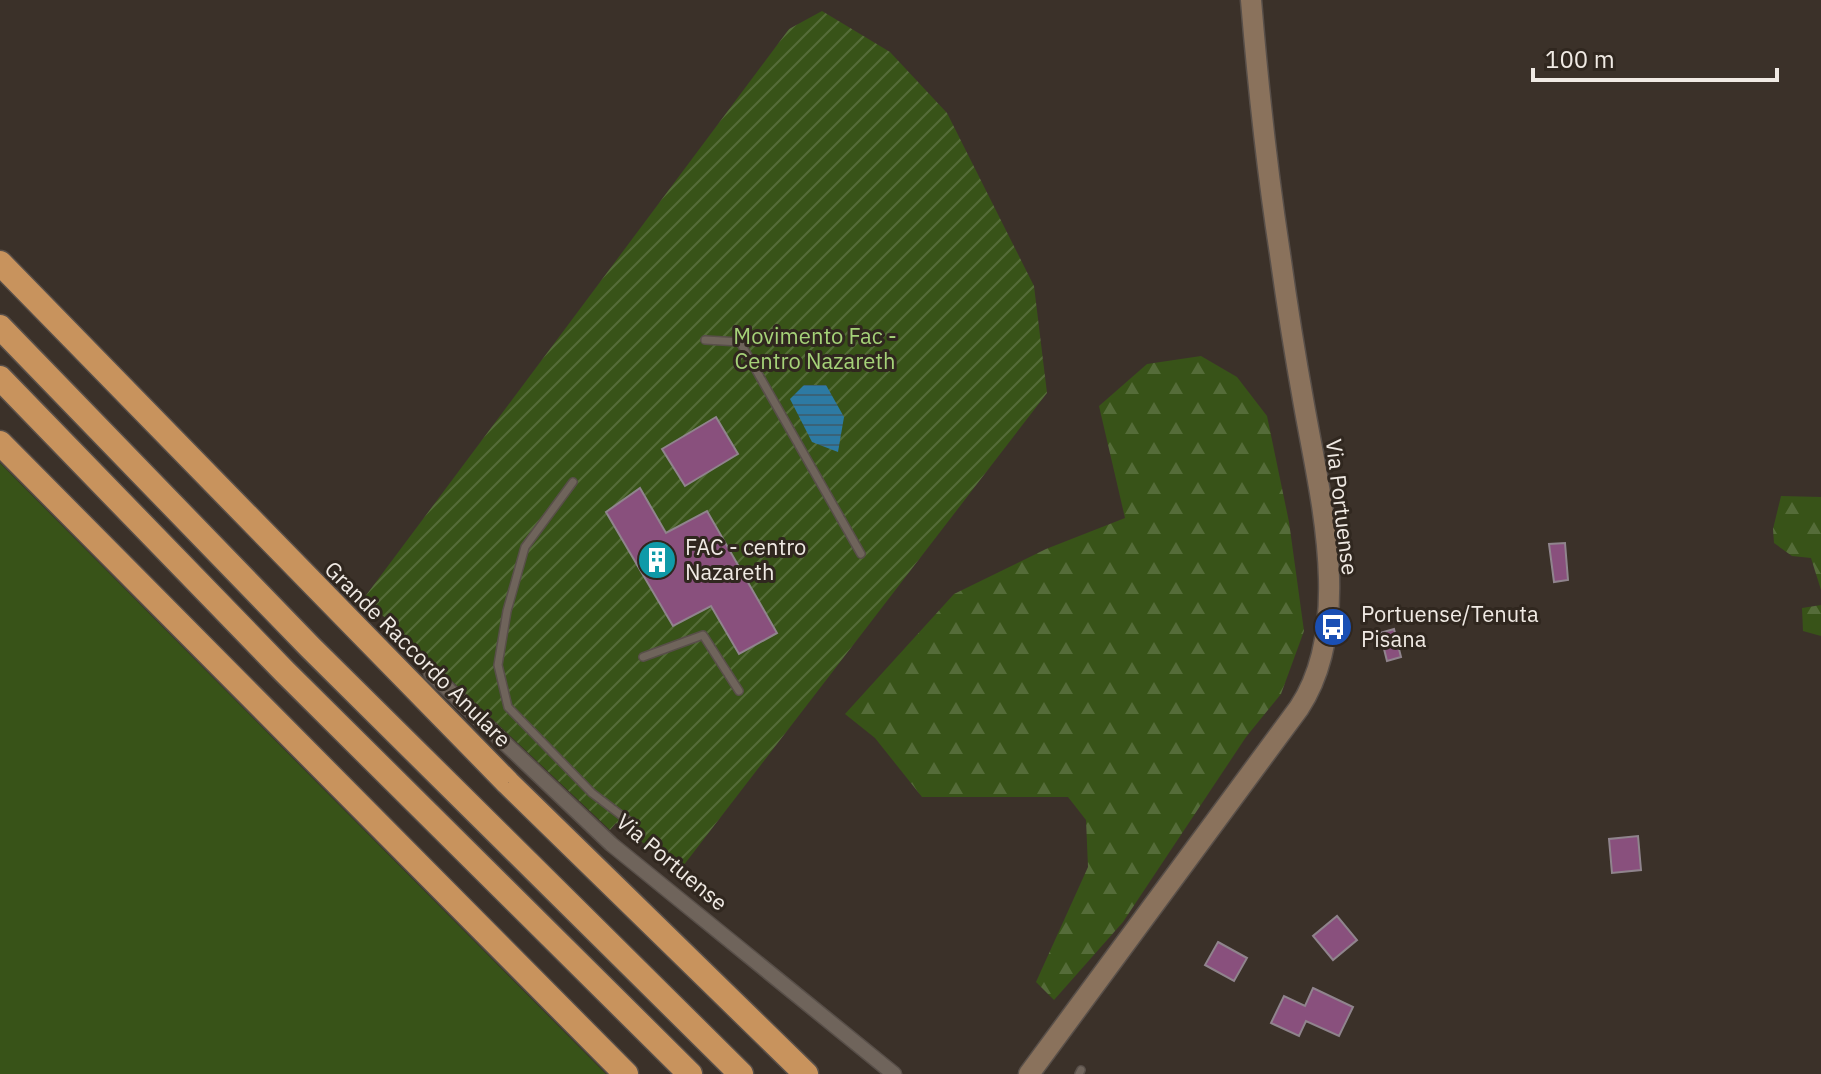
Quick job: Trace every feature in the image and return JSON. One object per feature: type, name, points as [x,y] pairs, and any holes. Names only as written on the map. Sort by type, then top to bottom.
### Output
[{"type":"highway","name":"Grande Raccordo Anulare","points":[[0,263],[508,783],[806,1074]]},
{"type":"highway","points":[[0,327],[310,647],[741,1074]]},
{"type":"highway","points":[[0,378],[295,682],[690,1074]]},
{"type":"highway","points":[[0,443],[626,1074]]},
{"type":"main road","name":"Via Portuense","points":[[1029,1074],[1299,708],[1314,684],[1322,651],[1329,596],[1328,566],[1318,483],[1279,251],[1251,0]]},
{"type":"street","name":"Via Portuense","points":[[431,673],[611,844],[894,1074]]},
{"type":"lane","points":[[705,340],[740,342],[861,554]]},
{"type":"lane","points":[[573,482],[525,547],[507,611],[498,665],[508,707],[592,793],[630,822]]},
{"type":"lane","points":[[643,657],[703,635],[739,691]]},
{"type":"path","points":[[747,355],[766,332]]},
{"type":"green space","name":"Movimento Fac - Centro Nazareth","points":[[822,11],[890,52],[947,113],[1034,286],[1047,393],[680,870],[616,823],[610,830],[364,598],[789,29]]},
{"type":"green space","points":[[1201,356],[1237,377],[1267,416],[1289,522],[1304,631],[1281,694],[1246,737],[1123,922],[1054,1000],[1036,982],[1088,867],[1086,820],[1068,797],[922,797],[875,738],[845,714],[954,594],[1046,549],[1125,518],[1099,406],[1147,364]]},
{"type":"green space","points":[[0,463],[606,1074],[0,1074]]},
{"type":"green space","points":[[1781,496],[1821,497],[1821,590],[1811,558],[1792,556],[1774,543],[1773,529]]},
{"type":"green space","points":[[1821,605],[1821,636],[1803,631],[1802,608]]},
{"type":"water","points":[[804,385],[826,385],[844,417],[838,452],[812,442],[790,399]]},
{"type":"building","points":[[716,417],[738,454],[685,486],[662,449]]},
{"type":"building","points":[[640,488],[666,533],[707,511],[777,633],[739,654],[711,606],[673,626],[606,512]]},
{"type":"building","points":[[1565,543],[1568,580],[1554,582],[1549,544]]},
{"type":"building","points":[[1394,629],[1401,657],[1387,661],[1380,633]]},
{"type":"building","points":[[1638,836],[1641,870],[1612,873],[1609,839]]},
{"type":"building","points":[[1337,916],[1357,940],[1333,960],[1313,936]]},
{"type":"building","points":[[1218,942],[1247,958],[1234,981],[1205,965]]},
{"type":"building","points":[[1313,988],[1353,1007],[1339,1036],[1306,1021],[1299,1036],[1271,1023],[1284,996],[1305,1006]]},
{"type":"place","name":"FAC - centro Nazareth","points":[[657,560]]},
{"type":"place","name":"Portuense/Tenuta Pisana","points":[[1333,627]]}]
